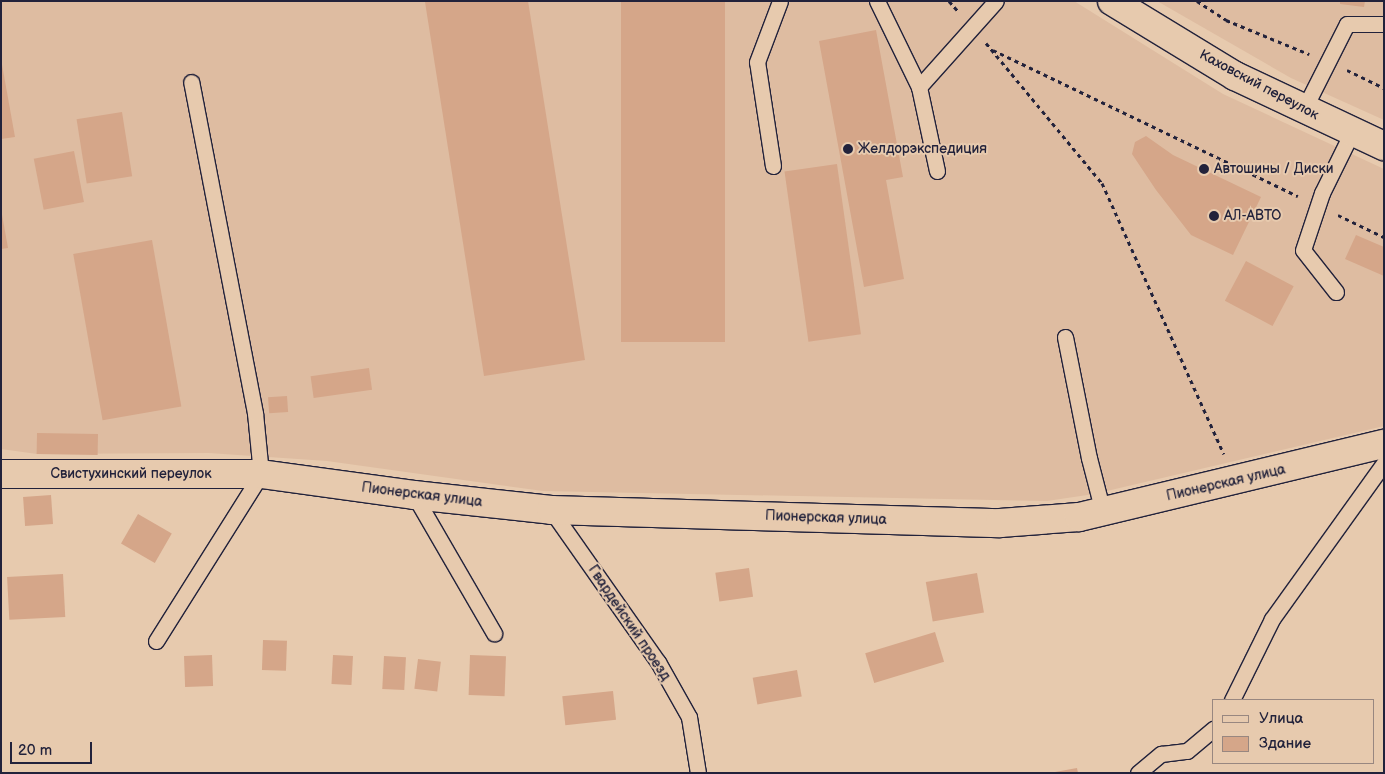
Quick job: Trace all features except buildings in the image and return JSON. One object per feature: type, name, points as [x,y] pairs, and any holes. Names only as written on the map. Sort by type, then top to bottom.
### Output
[{"type":"street","name":"Каховский переулок","points":[[1112,1],[1235,76],[1384,146]]},
{"type":"street","name":"Пионерская улица","points":[[261,474],[414,496],[551,510],[1000,523],[1079,517],[1384,444]]},
{"type":"street","name":"Свистухинский переулок","points":[[1,474],[261,474]]},
{"type":"lane","points":[[773,166],[757,62],[780,1]]},
{"type":"lane","points":[[877,1],[919,87],[937,170]]},
{"type":"lane","points":[[919,87],[996,1]]},
{"type":"lane","points":[[1304,109],[1330,61],[1347,24],[1384,24]]},
{"type":"lane","points":[[156,641],[261,474],[255,413],[191,82]]},
{"type":"lane","points":[[1336,292],[1303,250],[1318,206],[1352,132]]},
{"type":"lane","points":[[1065,337],[1089,458],[1103,512]]},
{"type":"lane","points":[[1232,699],[1272,619],[1384,463]]},
{"type":"lane","points":[[414,496],[494,633]]},
{"type":"lane","name":"Гвардейский проезд","points":[[551,510],[658,662],[689,717],[698,773]]},
{"type":"lane","points":[[1138,773],[1161,754],[1187,751],[1212,730]]},
{"type":"path","points":[[949,1],[1102,183],[1236,480]]},
{"type":"path","points":[[1197,1],[1226,20],[1330,61],[1384,88]]},
{"type":"path","points":[[990,49],[1384,237]]},
{"type":"shaded area","points":[[1,1],[1074,1],[1223,94],[1384,169],[1384,426],[1094,494],[1047,501],[543,491],[327,461],[209,453],[37,454],[1,449]]},
{"type":"shaded area","points":[[1157,1],[1384,1],[1384,120],[1291,78]]},
{"type":"place","name":"Желдорэкспедиция","points":[[848,149]]},
{"type":"place","name":"Автошины / Диски","points":[[1204,169]]},
{"type":"place","name":"АЛ-АВТО","points":[[1214,216]]}]
